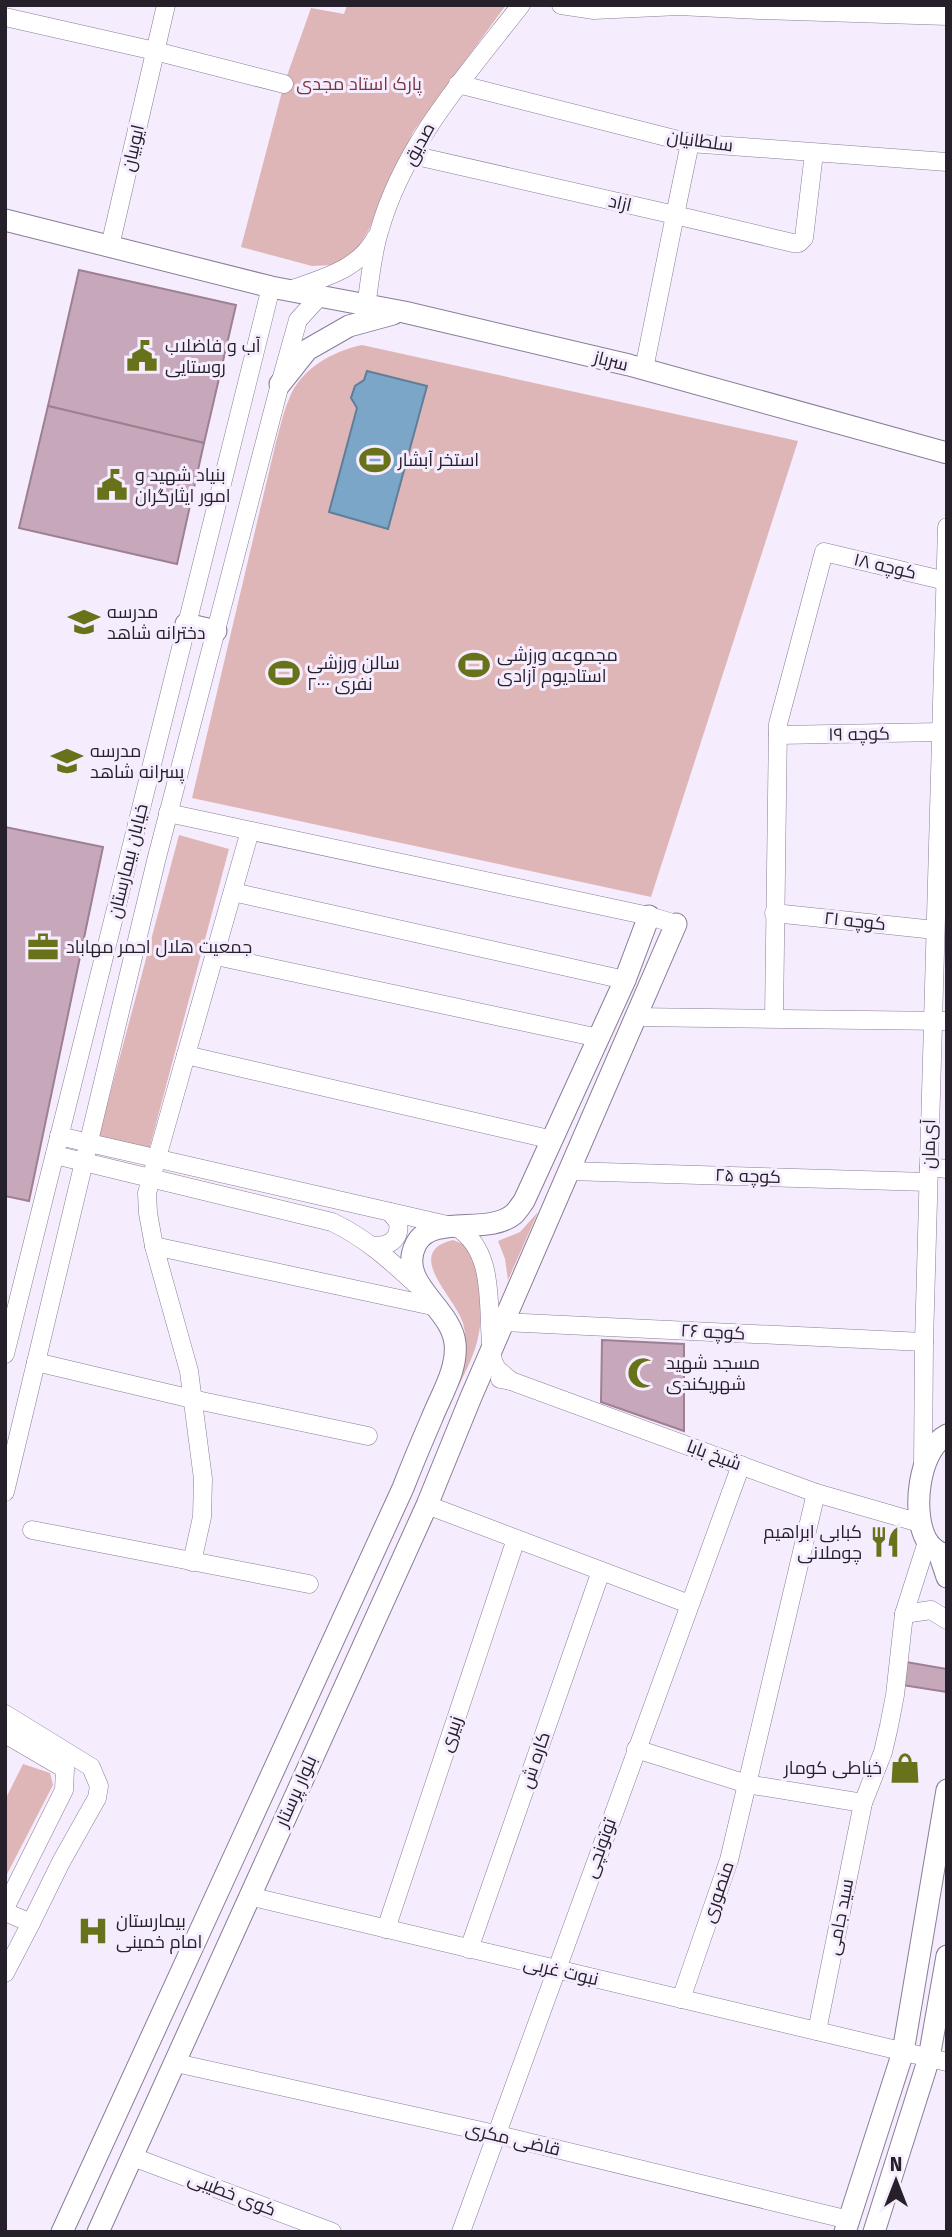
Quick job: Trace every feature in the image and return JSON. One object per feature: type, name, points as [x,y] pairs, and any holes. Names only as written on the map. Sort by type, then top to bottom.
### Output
[{"type":"main road","name":"سرباز","points":[[5,220],[281,289],[404,312],[644,369],[947,453]]},
{"type":"main road","points":[[280,384],[307,350],[329,337],[349,326],[404,312]]},
{"type":"main road","points":[[186,624],[216,631]]},
{"type":"main road","points":[[62,2232],[398,1499],[448,1379],[455,1359],[455,1341],[449,1323],[423,1290],[413,1269],[415,1244],[422,1235],[433,1229],[495,1223],[514,1214],[524,1201],[625,980],[649,916]]},
{"type":"main road","name":"بلوار پرستار","points":[[98,2232],[427,1505],[503,1322],[676,924]]},
{"type":"main road","points":[[612,1009],[635,1017]]},
{"type":"main road","points":[[947,1435],[931,1448],[923,1467],[933,1543],[947,1577]]},
{"type":"main road","points":[[847,2226],[902,2052],[947,1790]]},
{"type":"main road","name":"نبوت غربی","points":[[220,1888],[249,1896]]},
{"type":"main road","points":[[874,2232],[938,2060],[947,1956]]},
{"type":"street","name":"ایوبیان","points":[[110,246],[166,5]]},
{"type":"street","name":"صدیق","points":[[366,306],[379,231],[412,155],[458,84],[521,5]]},
{"type":"street","points":[[561,5],[594,10],[679,6],[947,16]]},
{"type":"street","points":[[5,17],[284,83]]},
{"type":"street","name":"سلطانیان","points":[[458,84],[690,143],[947,162]]},
{"type":"street","points":[[644,369],[690,143]]},
{"type":"street","name":"ازاد","points":[[412,155],[799,243],[804,238],[814,153]]},
{"type":"street","points":[[281,289],[343,270],[369,249],[379,231]]},
{"type":"street","name":"خیابان بیمارستان","points":[[5,1354],[186,624],[281,289]]},
{"type":"street","points":[[5,1492],[168,813],[280,384],[298,320],[320,296]]},
{"type":"street","name":"آی‌مان","points":[[923,1467],[923,1342],[935,1172],[939,1021],[935,930],[947,527]]},
{"type":"street","name":"کوچه ۱۸","points":[[778,735],[778,724],[824,552],[946,580]]},
{"type":"street","name":"کوچه ۱۹","points":[[778,735],[941,732]]},
{"type":"street","points":[[774,1018],[778,735]]},
{"type":"street","points":[[168,813],[676,924]]},
{"type":"street","points":[[192,1562],[202,1517],[203,1479],[189,1371],[154,1246],[147,1193],[250,831]]},
{"type":"street","points":[[233,892],[625,980]]},
{"type":"street","name":"کوچه ۲۱","points":[[774,913],[935,930]]},
{"type":"street","points":[[216,956],[599,1038]]},
{"type":"street","points":[[635,1017],[939,1021]]},
{"type":"street","points":[[186,1055],[553,1140]]},
{"type":"street","points":[[60,1136],[153,1168],[332,1222],[371,1245],[423,1290]]},
{"type":"street","points":[[55,1155],[84,1162],[153,1168],[390,1212],[456,1227],[468,1234],[475,1243],[484,1264],[491,1350],[497,1369],[511,1381]]},
{"type":"street","name":"کوچه ۲۵","points":[[569,1171],[935,1172]]},
{"type":"street","points":[[371,1245],[385,1245],[397,1236],[398,1222],[390,1212]]},
{"type":"street","points":[[154,1246],[437,1307]]},
{"type":"street","name":"کوچه ۲۶","points":[[503,1322],[923,1342]]},
{"type":"street","points":[[36,1362],[192,1399],[368,1436]]},
{"type":"street","points":[[471,1397],[486,1381],[511,1381]]},
{"type":"street","name":"شیخ بابا","points":[[511,1381],[816,1493],[933,1543]]},
{"type":"street","name":"توتونچی","points":[[460,2232],[741,1465]]},
{"type":"street","name":"منصوری","points":[[681,1999],[730,1860],[816,1493]]},
{"type":"street","points":[[427,1505],[690,1604]]},
{"type":"street","points":[[32,1530],[309,1584]]},
{"type":"street","name":"زبیری","points":[[386,1928],[516,1539]]},
{"type":"street","name":"سید جامی","points":[[817,2031],[863,1802],[883,1752],[889,1726],[904,1614],[933,1543]]},
{"type":"street","name":"کاره ش","points":[[469,1949],[601,1571]]},
{"type":"street","points":[[904,1614],[930,1610],[947,1620]]},
{"type":"street","points":[[5,1714],[91,1768],[99,1786],[97,1798],[5,1973]]},
{"type":"street","points":[[5,1734],[65,1769],[64,1790],[5,1910],[31,1923]]},
{"type":"street","points":[[636,1749],[747,1784],[863,1802]]},
{"type":"street","name":"نبوت غربی","points":[[249,1896],[938,2060]]},
{"type":"street","name":"قاضی مکری","points":[[176,2063],[495,2134],[847,2226]]},
{"type":"street","name":"کوی خطیبی","points":[[133,2157],[332,2232]]},
{"type":"green space","name":"پارک استاد مجدی","points":[[347,5],[506,5],[413,132],[372,224],[358,248],[333,265],[312,266],[241,247],[284,84],[311,8],[344,14]]},
{"type":"green space","name":"مجموعه ورزشی استادیوم آزادی","points":[[362,345],[798,441],[651,897],[192,798],[287,404],[294,388],[309,370],[329,357]]},
{"type":"green space","points":[[179,835],[229,849],[149,1150],[98,1139]]},
{"type":"green space","points":[[538,1212],[508,1280],[505,1259],[498,1241],[520,1232]]},
{"type":"green space","points":[[453,1240],[468,1247],[474,1255],[481,1291],[478,1338],[457,1389],[463,1365],[465,1332],[458,1312],[432,1265],[432,1254],[438,1246]]},
{"type":"green space","points":[[23,1764],[50,1773],[53,1785],[5,1878],[5,1800]]},
{"type":"water","name":"استخر آبشار","points":[[367,371],[427,386],[388,529],[329,512],[357,408],[351,398],[355,386],[364,380]]},
{"type":"building","name":"آب و فاضلاب روستایی","points":[[79,270],[236,305],[204,443],[48,406]]},
{"type":"building","name":"بنیاد شهید و امور ایثارگران","points":[[48,406],[204,443],[177,564],[19,528]]},
{"type":"building","name":"جمعیت هلال احمر مهاباد","points":[[5,827],[103,847],[29,1201],[5,1196]]},
{"type":"building","name":"مسجد شهید شهریکندی","points":[[602,1340],[684,1344],[684,1431],[601,1402]]},
{"type":"building","points":[[906,1662],[947,1669],[947,1692],[902,1685]]},
{"type":"place","name":"آب و فاضلاب روستایی","points":[[142,356]]},
{"type":"place","name":"استخر آبشار","points":[[375,460]]},
{"type":"place","name":"بنیاد شهید و امور ایثارگران","points":[[112,485]]},
{"type":"place","name":"مدرسه دخترانه شاهد","points":[[84,622]]},
{"type":"place","name":"مجموعه ورزشی استادیوم آزادی","points":[[474,665]]},
{"type":"place","name":"سالن ورزشی ۲۰۰۰ نفری","points":[[284,673]]},
{"type":"place","name":"مدرسه پسرانه شاهد","points":[[67,761]]},
{"type":"place","name":"جمعیت هلال احمر مهاباد","points":[[43,947]]},
{"type":"place","name":"مسجد شهید شهریکندی","points":[[643,1373]]},
{"type":"place","name":"کبابی ابراهیم چوملانی","points":[[885,1542]]},
{"type":"place","name":"خیاطی کومار","points":[[905,1768]]},
{"type":"place","name":"بیمارستان امام خمینی","points":[[93,1931]]}]
